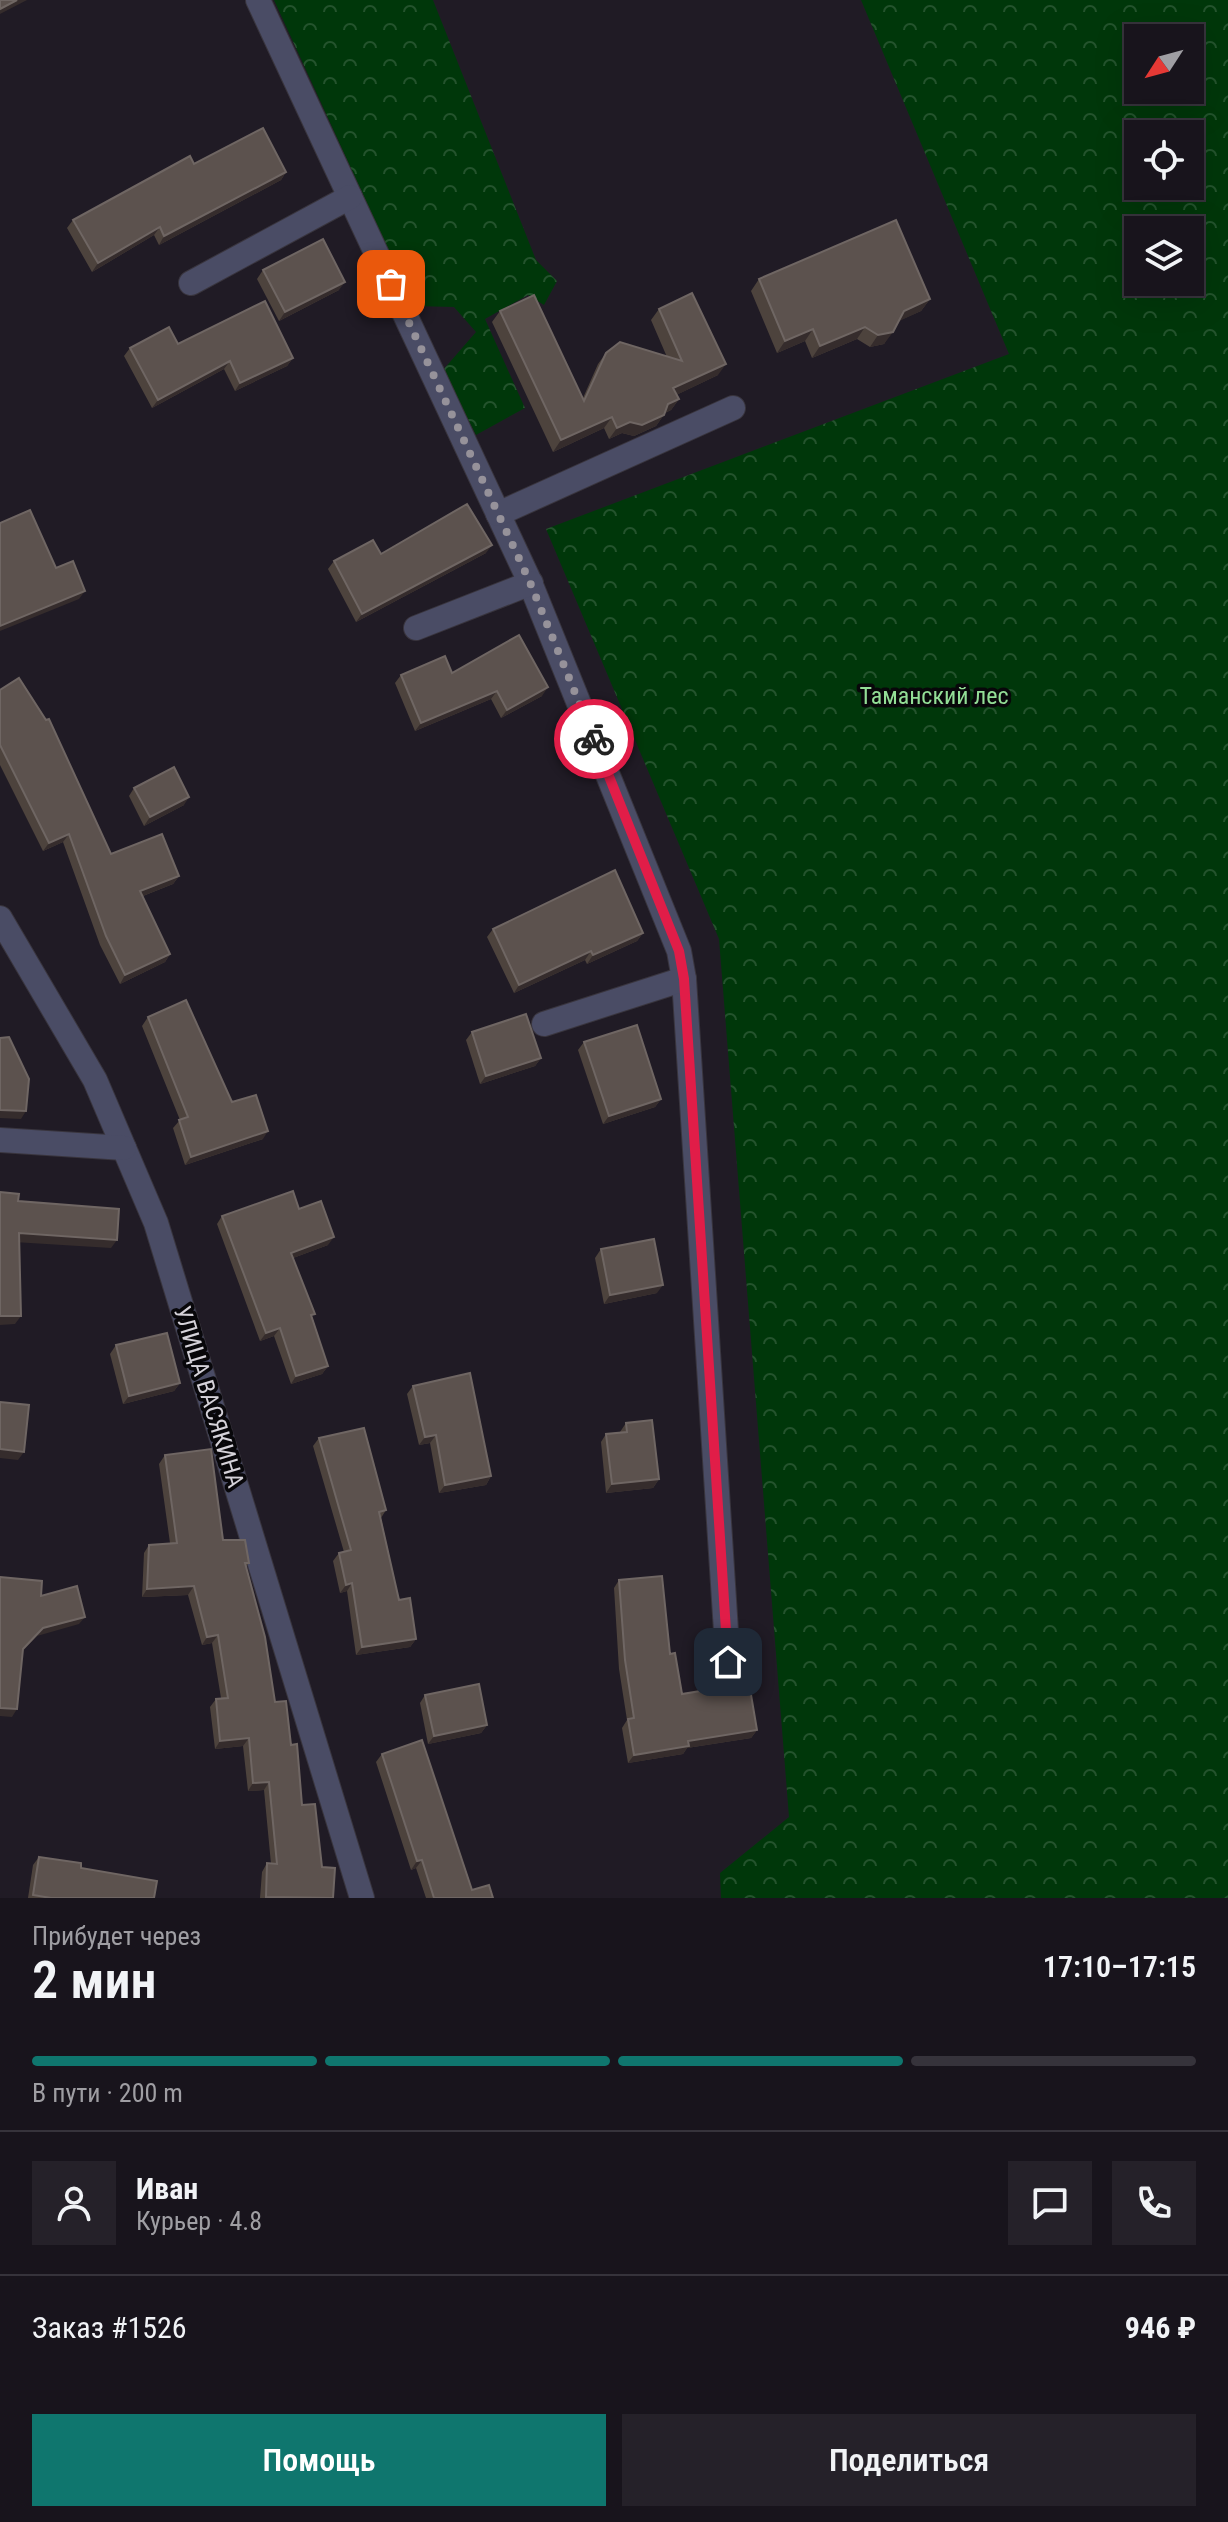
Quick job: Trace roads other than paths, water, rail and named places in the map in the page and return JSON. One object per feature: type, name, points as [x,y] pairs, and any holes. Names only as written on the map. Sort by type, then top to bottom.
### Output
[{"type":"street","points":[[258,0],[531,583],[679,951],[684,979],[728,1662]]},
{"type":"street","points":[[191,283],[350,197]]},
{"type":"street","points":[[498,514],[733,408]]},
{"type":"street","points":[[416,628],[531,583]]},
{"type":"street","name":"УЛИЦА ВАСЯКИНА","points":[[0,918],[95,1080],[156,1223],[362,1898]]},
{"type":"street","points":[[544,1024],[684,979]]},
{"type":"street","points":[[0,1140],[124,1148]]},
{"type":"park label","name":"Таманский лес","points":[[934,696]]}]
